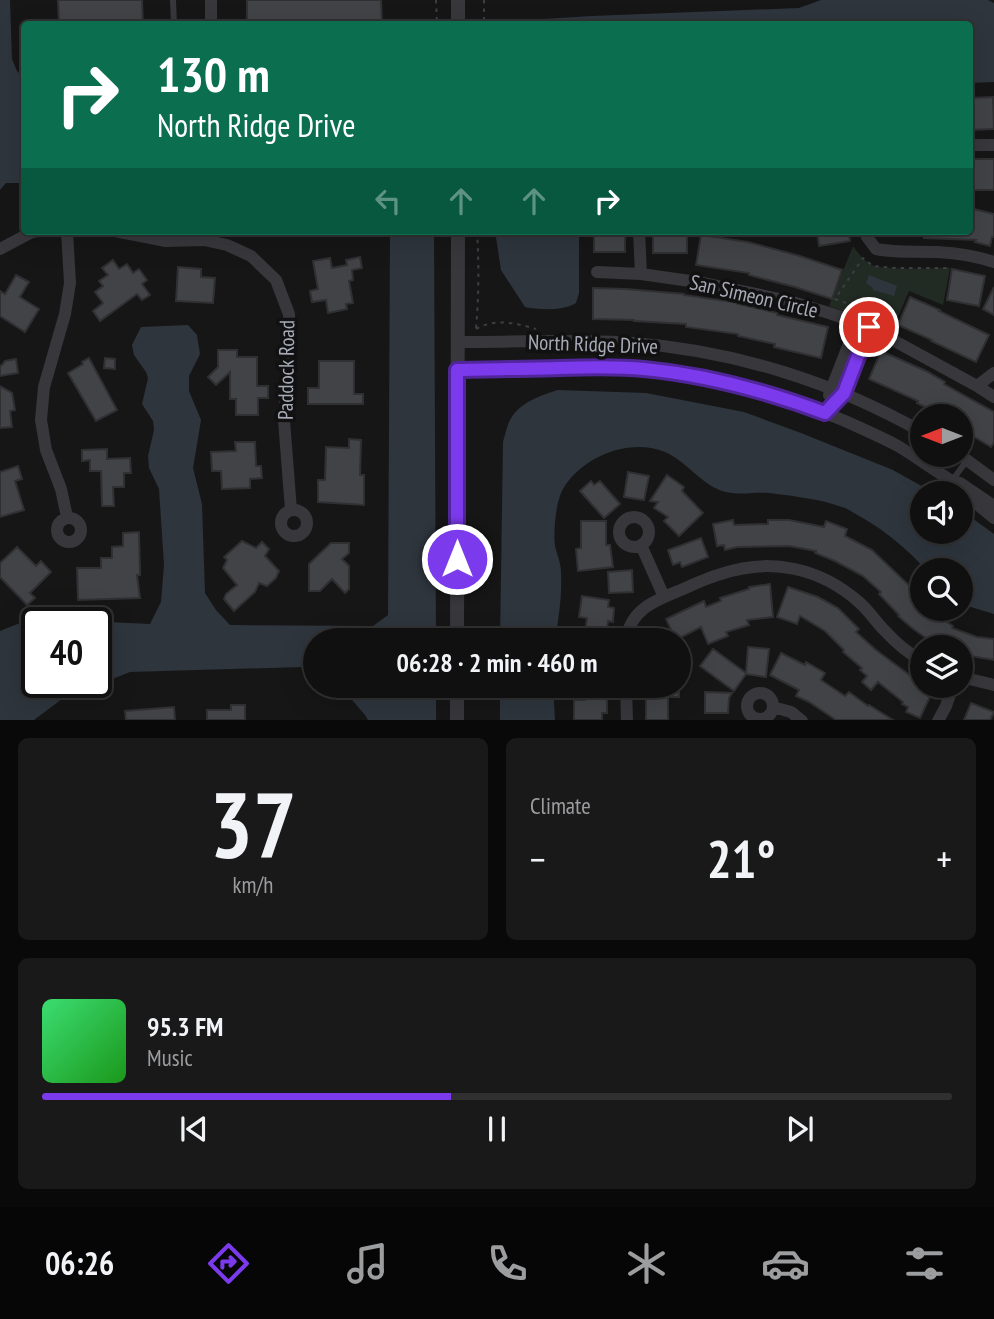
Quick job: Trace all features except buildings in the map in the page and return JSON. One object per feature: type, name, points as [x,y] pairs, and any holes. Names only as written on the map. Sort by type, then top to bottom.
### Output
[{"type":"street","points":[[211,0],[211,21]]},
{"type":"street","points":[[458,0],[458,21]]},
{"type":"street","points":[[973,145],[994,145]]},
{"type":"street","points":[[0,249],[26,235]]},
{"type":"street","points":[[67,235],[70,283],[65,314],[44,387],[41,420],[46,450],[61,489],[67,517]]},
{"type":"street","name":"Paddock Road","points":[[135,235],[166,241],[204,240],[226,245],[251,257],[276,280],[289,314],[290,340],[284,420],[290,510]]},
{"type":"street","points":[[457,628],[458,235]]},
{"type":"street","points":[[639,235],[641,274]]},
{"type":"street","points":[[866,235],[876,249],[891,252],[960,254],[994,262]]},
{"type":"street","name":"San Simeon Circle","points":[[597,272],[641,274],[704,283],[789,301],[861,321],[994,397]]},
{"type":"street","points":[[825,413],[831,388],[861,321]]},
{"type":"street","points":[[825,413],[844,393],[861,321]]},
{"type":"street","name":"North Ridge Drive","points":[[458,342],[603,342],[670,347],[740,360],[844,393],[910,426]]},
{"type":"street","name":"North Ridge Drive","points":[[457,370],[608,367],[667,372],[747,387],[825,413],[897,446],[952,481]]},
{"type":"street","points":[[977,386],[994,373]]},
{"type":"street","points":[[973,464],[994,480]]},
{"type":"street","name":"North Ridge Drive","points":[[973,491],[994,506]]},
{"type":"street","name":"North Ridge Drive","points":[[973,502],[994,518]]},
{"type":"street","points":[[641,545],[664,597]]},
{"type":"street","points":[[628,628],[633,617],[664,597],[722,573],[778,565],[823,577],[845,590],[910,654]]},
{"type":"street","points":[[973,680],[994,685]]},
{"type":"street","points":[[457,698],[457,720]]},
{"type":"street","points":[[626,698],[627,720]]},
{"type":"street","points":[[938,720],[949,698]]},
{"type":"street","points":[[773,708],[791,712],[802,720]]},
{"type":"lane","points":[[173,0],[174,21]]},
{"type":"lane","points":[[952,481],[959,467]]},
{"type":"path","points":[[436,0],[436,21]]},
{"type":"path","points":[[484,0],[484,21]]},
{"type":"path","points":[[476,342],[479,295],[477,235]]},
{"type":"path","points":[[861,321],[859,308],[835,299],[863,258],[873,266],[950,268]]},
{"type":"shaded area","points":[[0,0],[10,0],[12,59],[21,75],[21,183],[6,183],[0,190]]},
{"type":"shaded area","points":[[821,0],[988,0],[994,3],[994,82],[973,83],[973,21],[539,21],[592,16],[799,8]]},
{"type":"shaded area","points":[[390,235],[434,235],[436,628],[303,628],[303,667],[130,672],[112,679],[112,622],[150,624],[161,602],[164,565],[159,489],[149,468],[148,456],[154,430],[153,421],[142,404],[148,378],[134,355],[132,345],[141,327],[188,325],[197,335],[200,354],[189,376],[189,391],[201,420],[193,468],[202,504],[205,593],[216,610],[230,625],[373,626],[388,615]]},
{"type":"shaded area","points":[[496,235],[579,235],[579,293],[576,303],[551,309],[525,307],[501,270]]},
{"type":"shaded area","points":[[853,246],[866,261],[878,267],[950,268],[943,305],[909,291],[892,331],[829,306]]},
{"type":"shaded area","points":[[869,275],[897,286],[894,296],[873,290],[866,283]]},
{"type":"shaded area","points":[[558,390],[646,393],[744,412],[893,470],[913,481],[910,481],[910,544],[973,544],[973,519],[994,534],[994,614],[973,608],[973,558],[914,558],[888,534],[847,509],[797,497],[722,491],[665,452],[637,447],[622,449],[594,459],[571,478],[563,489],[554,533],[561,569],[557,628],[500,628],[503,442],[514,414],[538,397]]},
{"type":"shaded area","points":[[20,623],[21,698],[65,698],[34,720],[0,720],[0,631]]},
{"type":"shaded area","points":[[350,698],[436,698],[436,720],[368,720]]},
{"type":"shaded area","points":[[500,698],[554,698],[555,720],[500,720]]},
{"type":"route","points":[[457,559],[457,370],[608,367],[679,373],[747,387],[825,413],[844,393],[869,327]]}]
